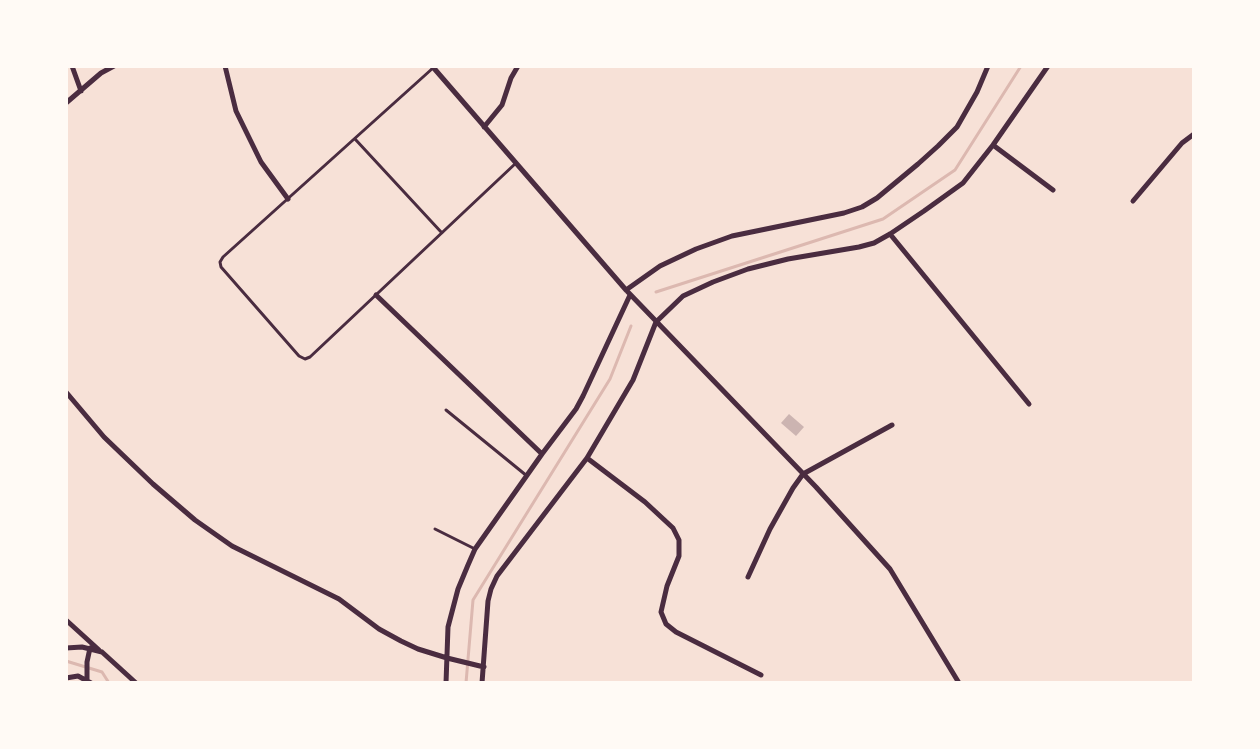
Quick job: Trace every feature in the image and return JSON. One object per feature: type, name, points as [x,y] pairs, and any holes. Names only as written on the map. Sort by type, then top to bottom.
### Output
[{"type":"street","points":[[72,66],[81,90]]},
{"type":"street","points":[[66,103],[114,66]]},
{"type":"street","points":[[224,66],[236,111],[261,162],[288,199]]},
{"type":"street","points":[[484,127],[502,105],[511,78],[518,66]]},
{"type":"street","points":[[446,683],[448,627],[458,590],[475,549],[576,409],[628,293],[660,266],[696,249],[732,236],[862,208],[918,164],[957,127],[977,92],[988,66]]},
{"type":"street","points":[[482,683],[488,601],[497,576],[586,458],[633,380],[656,322],[683,296],[713,282],[748,269],[788,259],[874,243],[890,234],[962,183],[993,145],[1048,66]]},
{"type":"street","points":[[433,67],[628,293],[803,474],[890,569],[960,683]]},
{"type":"street","points":[[1133,201],[1182,143],[1194,134]]},
{"type":"street","points":[[993,145],[1053,190]]},
{"type":"street","points":[[890,234],[1029,404]]},
{"type":"street","points":[[376,295],[542,454]]},
{"type":"street","points":[[66,392],[104,437],[153,484],[195,520],[232,546],[339,599],[379,628],[401,641],[418,649],[484,667]]},
{"type":"street","points":[[748,577],[770,529],[803,474],[892,425]]},
{"type":"street","points":[[586,458],[645,502],[673,528],[679,540],[679,556],[667,586],[661,612],[666,624],[676,632],[761,675]]},
{"type":"street","points":[[66,620],[136,683]]},
{"type":"street","points":[[66,648],[82,647],[102,652]]},
{"type":"street","points":[[89,682],[87,662],[90,648]]},
{"type":"street","points":[[66,678],[78,676],[89,682]]},
{"type":"lane","points":[[433,67],[223,257],[220,262],[221,266],[299,356],[305,359],[310,357],[516,164]]},
{"type":"lane","points":[[355,139],[442,233]]},
{"type":"lane","points":[[446,410],[527,476]]},
{"type":"lane","points":[[436,529],[475,549]]},
{"type":"building","points":[[789,414],[804,427],[796,436],[781,423]]},
{"type":"waterway","points":[[656,292],[883,219],[955,170],[1021,66]]},
{"type":"waterway","points":[[466,683],[473,600],[610,379],[631,326]]},
{"type":"waterway","points":[[66,661],[102,672],[109,683]]}]
